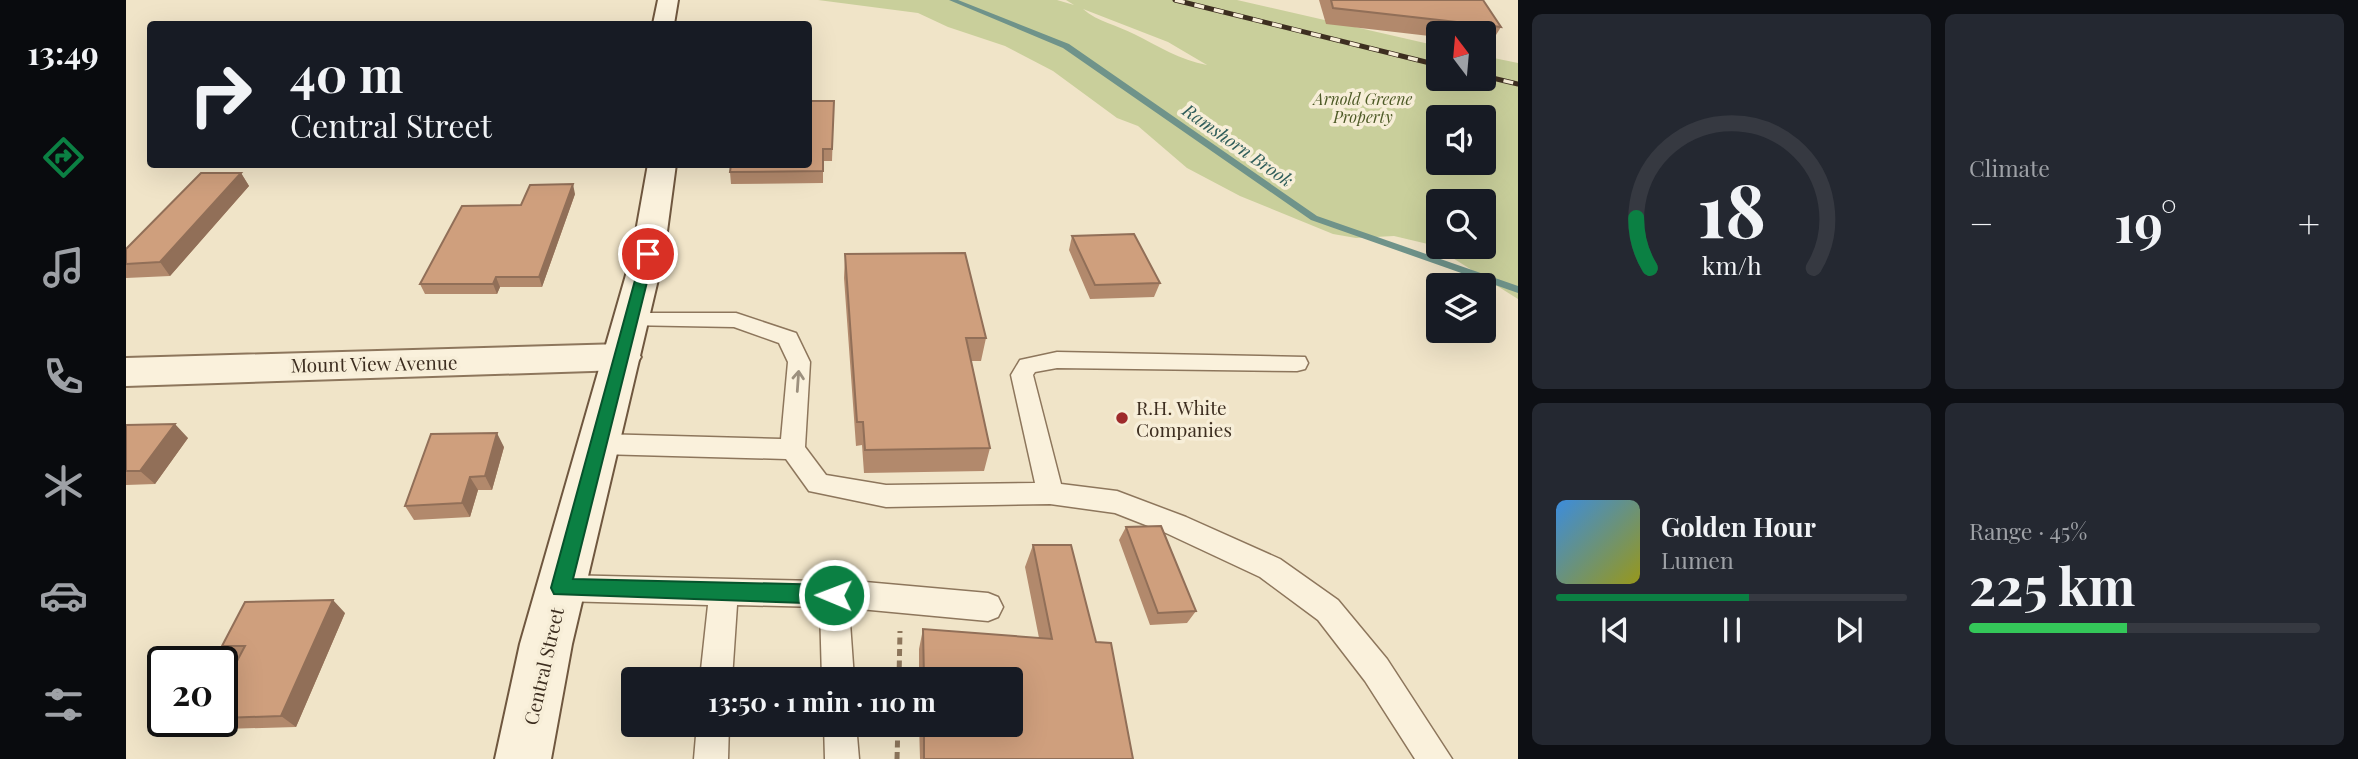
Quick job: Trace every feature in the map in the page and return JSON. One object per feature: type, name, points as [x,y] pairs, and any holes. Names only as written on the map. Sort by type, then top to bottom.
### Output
[{"type":"street","points":[[664,21],[668,0]]},
{"type":"street","name":"Central Street","points":[[523,759],[561,588],[627,338],[653,225],[661,168]]},
{"type":"street","name":"Mount View Avenue","points":[[126,372],[627,338]]},
{"type":"lane","points":[[627,338],[736,320],[788,338],[799,362],[793,449],[818,484],[886,496],[1050,493],[1117,502],[1270,568],[1328,610],[1376,670],[1435,759]]},
{"type":"lane","points":[[1050,493],[1022,375],[1028,366],[1057,360],[1297,363]]},
{"type":"lane","points":[[599,444],[793,449]]},
{"type":"lane","points":[[561,588],[834,595],[988,607]]},
{"type":"lane","points":[[717,667],[724,592]]},
{"type":"lane","points":[[834,595],[837,667]]},
{"type":"lane","points":[[711,759],[712,737]]},
{"type":"lane","points":[[841,737],[842,759]]},
{"type":"path","points":[[899,667],[900,599]]},
{"type":"path","points":[[897,759],[898,737]]},
{"type":"green space","name":"Arnold Greene Property","points":[[818,0],[1057,0],[1074,5],[1066,0],[1237,0],[1426,43],[1426,91],[1496,91],[1496,58],[1518,63],[1518,299],[1496,285],[1496,273],[1477,273],[1454,259],[1496,259],[1496,189],[1426,189],[1426,244],[1394,236],[1356,238],[1333,234],[1240,196],[1187,168],[1138,126],[1117,118],[1053,71],[1005,46],[948,27],[918,13]],"holes":[[[1083,9],[1168,42],[1207,65],[1169,52]]]},
{"type":"building","points":[[1331,0],[1483,0],[1501,27],[1496,26],[1496,21],[1448,21],[1333,8]]},
{"type":"building","points":[[812,101],[834,101],[832,149],[823,149],[823,171],[730,172],[730,168],[812,168]]},
{"type":"building","points":[[201,173],[241,173],[160,262],[126,264],[126,249]]},
{"type":"building","points":[[573,184],[539,277],[496,277],[493,284],[420,284],[462,206],[521,205],[530,185]]},
{"type":"building","points":[[1134,234],[1160,283],[1095,285],[1072,236]]},
{"type":"building","points":[[965,253],[986,338],[966,338],[990,448],[865,450],[863,422],[857,422],[845,254]]},
{"type":"building","points":[[175,424],[140,471],[126,471],[126,425]]},
{"type":"building","points":[[497,433],[485,476],[470,477],[462,503],[405,506],[431,434]]},
{"type":"building","points":[[1161,526],[1196,611],[1158,613],[1126,527]]},
{"type":"building","points":[[1033,545],[1071,545],[1096,642],[1111,643],[1133,759],[924,759],[924,737],[1023,737],[1023,667],[924,667],[923,629],[1052,639]]},
{"type":"building","points":[[333,600],[281,716],[238,717],[238,659],[245,646],[222,646],[245,602]]},
{"type":"waterway","name":"Ramshorn Brook","points":[[952,0],[1066,46],[1314,218],[1518,290]]},
{"type":"railway","points":[[1175,0],[1426,62]]},
{"type":"railway","points":[[1496,79],[1518,84]]},
{"type":"place","name":"R.H. White Companies","points":[[1122,418]]},
{"type":"route","points":[[648,254],[561,588],[834,595]]}]
